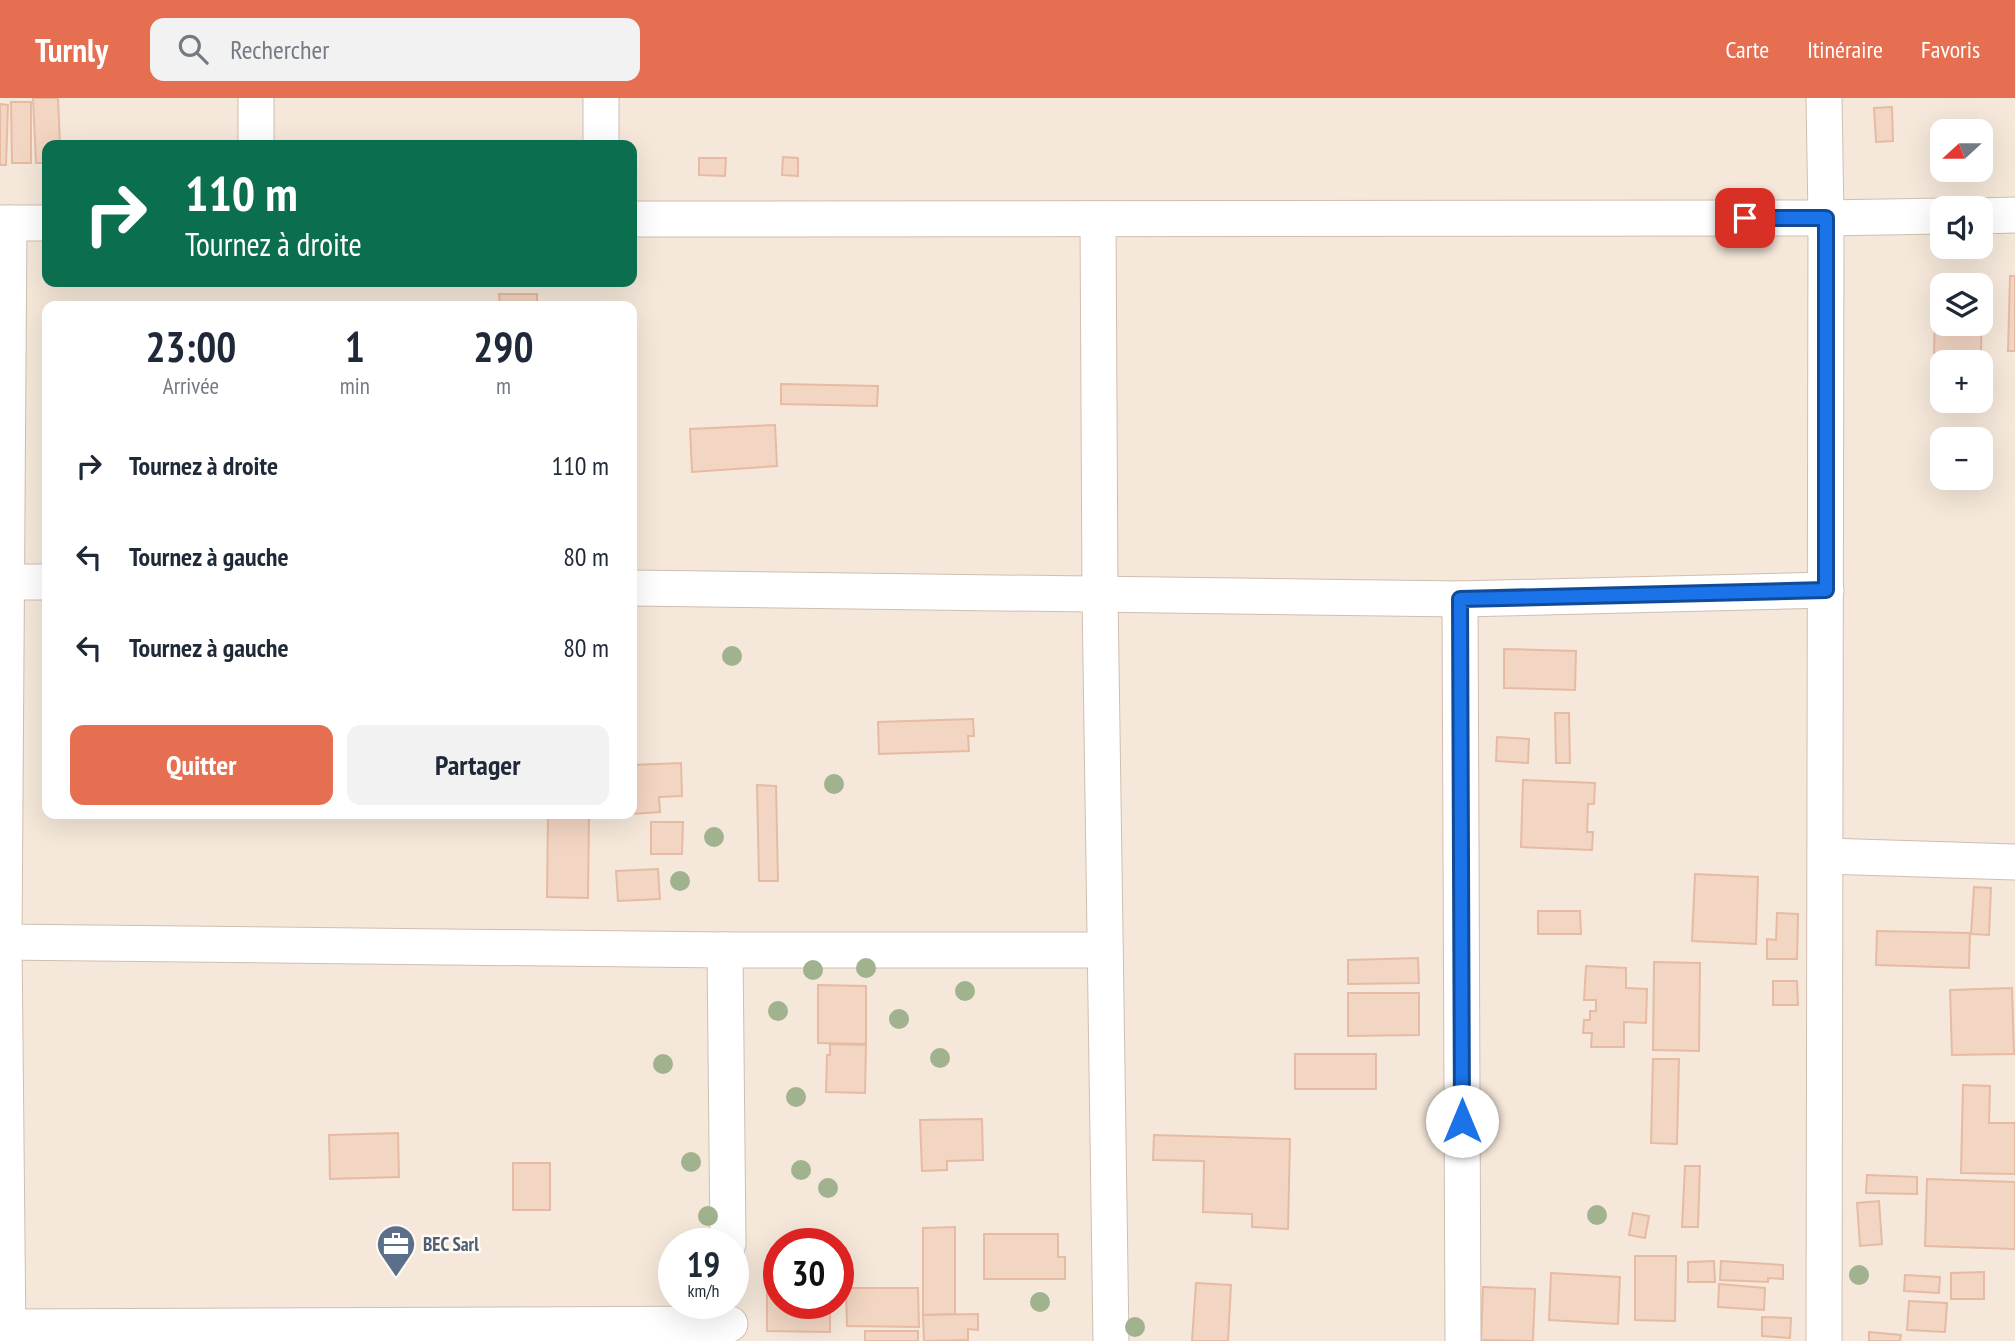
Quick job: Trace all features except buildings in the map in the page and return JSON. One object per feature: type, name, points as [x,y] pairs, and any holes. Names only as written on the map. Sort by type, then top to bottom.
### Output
[{"type":"street","points":[[256,98],[256,140]]},
{"type":"street","points":[[601,98],[601,140]]},
{"type":"street","points":[[1824,98],[1824,1341]]},
{"type":"street","points":[[1993,216],[2015,215]]},
{"type":"street","points":[[637,219],[1930,216]]},
{"type":"street","points":[[1098,219],[1100,594],[1111,1341]]},
{"type":"street","points":[[42,223],[4,223],[6,582],[2,942],[8,1334],[729,1323]]},
{"type":"street","points":[[6,582],[42,582]]},
{"type":"street","points":[[637,589],[1460,599],[1826,590]]},
{"type":"street","points":[[1460,599],[1463,1341]]},
{"type":"street","points":[[1826,856],[2015,862]]},
{"type":"street","points":[[2,942],[724,950],[1105,950]]},
{"type":"street","points":[[724,950],[729,1228]]},
{"type":"shaded area","points":[[0,98],[2015,98],[2015,1341],[0,1341]]},
{"type":"place","name":"BEC Sarl","points":[[396,1278]]},
{"type":"route","points":[[1462,1121],[1460,599],[1826,590],[1826,218],[1745,218]]}]
